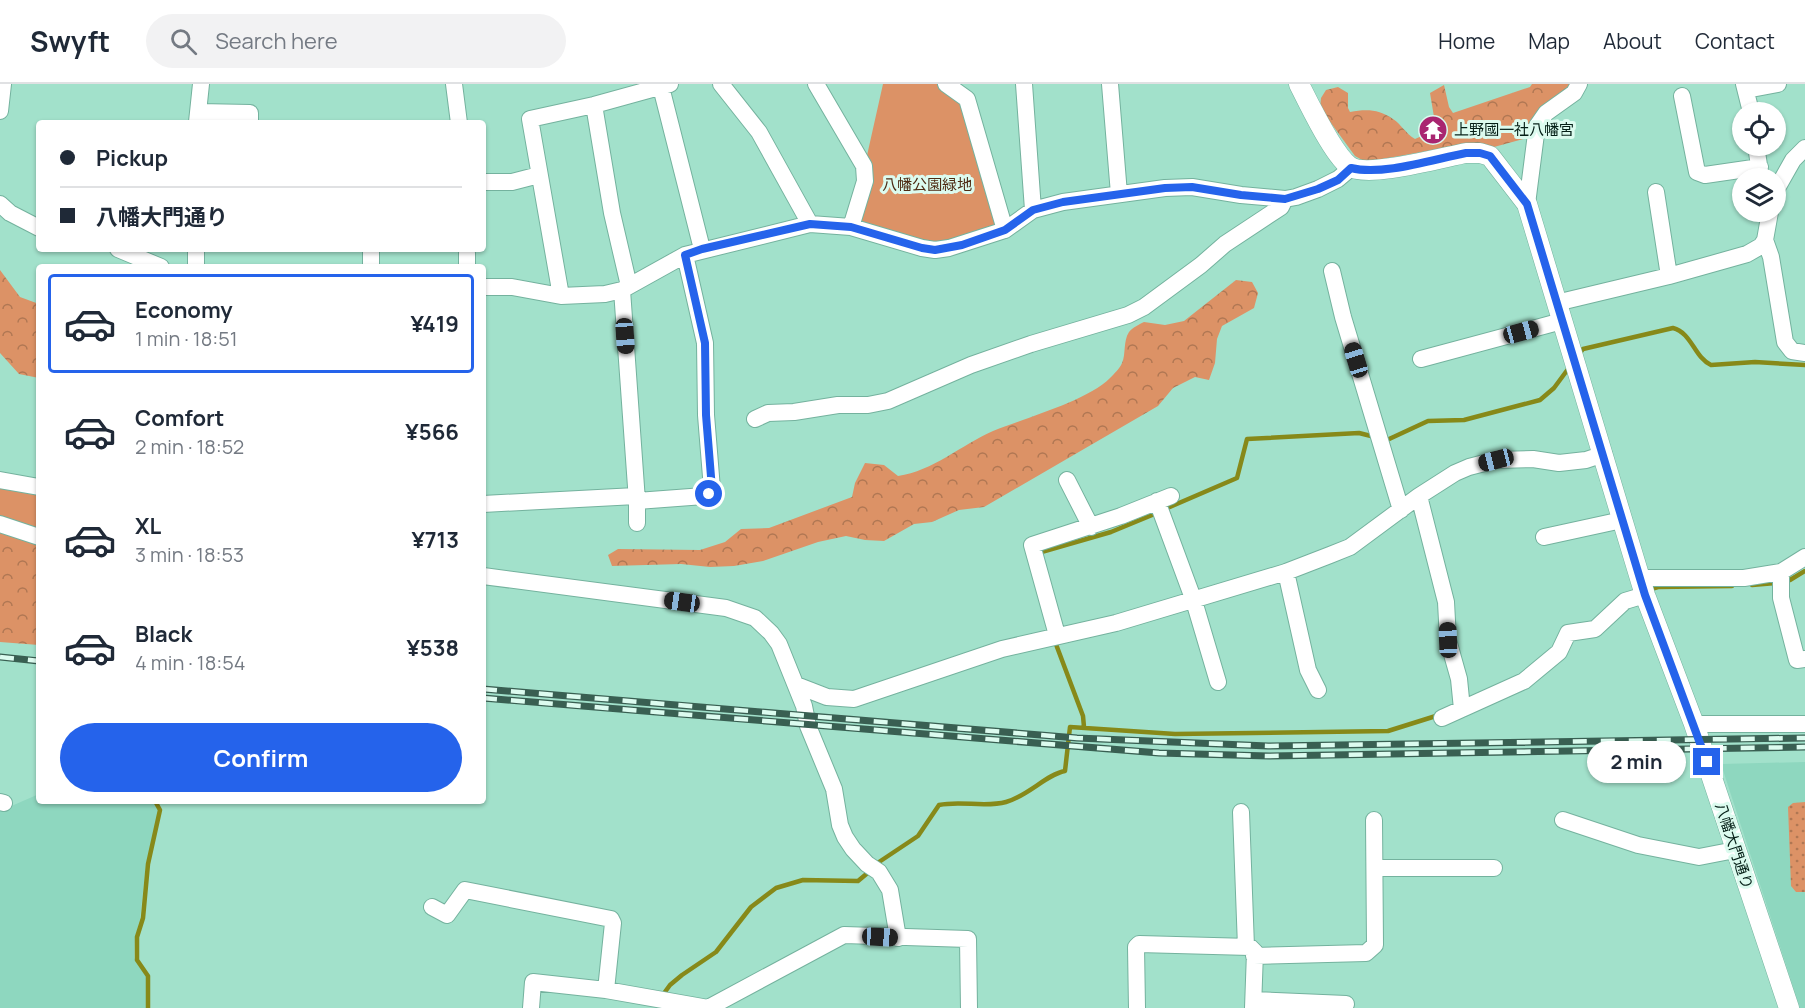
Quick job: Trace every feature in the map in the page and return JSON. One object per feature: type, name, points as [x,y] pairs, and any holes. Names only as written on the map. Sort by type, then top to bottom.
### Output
[{"type":"street","points":[[0,111],[3,84]]},
{"type":"street","points":[[201,84],[198,117],[250,113],[250,120]]},
{"type":"street","points":[[454,84],[459,120]]},
{"type":"street","points":[[721,84],[759,132],[810,224]]},
{"type":"street","points":[[816,84],[864,166],[865,181],[851,227]]},
{"type":"street","points":[[946,84],[968,99],[1005,230]]},
{"type":"street","points":[[1024,84],[1033,210]]},
{"type":"street","points":[[1110,84],[1119,194]]},
{"type":"street","points":[[1299,84],[1341,158],[1351,168],[1377,171],[1466,153],[1480,153],[1490,156],[1527,204]]},
{"type":"street","points":[[1527,204],[1537,126],[1546,113],[1574,93],[1579,84]]},
{"type":"street","points":[[1749,102],[1745,87],[1776,84]]},
{"type":"street","points":[[561,296],[530,119],[665,86],[702,249]]},
{"type":"street","points":[[1682,96],[1696,172],[1706,175],[1732,174]]},
{"type":"street","points":[[594,105],[625,288],[637,523]]},
{"type":"street","points":[[1786,176],[1801,155]]},
{"type":"street","points":[[486,287],[512,286],[561,296],[596,296],[625,288],[685,255],[702,249],[810,224],[851,227],[935,250],[962,245],[1005,230],[1033,210],[1063,202],[1165,188],[1192,187],[1285,199],[1338,180],[1351,168]]},
{"type":"street","points":[[486,182],[512,182],[539,175]]},
{"type":"street","points":[[1656,192],[1669,276]]},
{"type":"street","points":[[755,419],[768,413],[795,412],[838,405],[868,405],[888,401],[971,365],[1030,344],[1128,315],[1144,307],[1201,265],[1225,244],[1281,207],[1285,199]]},
{"type":"street","points":[[0,204],[10,213],[36,226]]},
{"type":"street","name":"八幡大門通り","points":[[1527,204],[1604,454],[1642,587],[1694,724],[1734,850],[1789,1008]]},
{"type":"street","points":[[1421,359],[1669,276],[1748,254],[1761,246],[1765,240],[1768,222]]},
{"type":"street","points":[[1765,240],[1771,257],[1785,342],[1792,351],[1805,352]]},
{"type":"street","points":[[125,252],[154,264]]},
{"type":"street","points":[[486,504],[704,496],[712,489],[706,415],[705,343],[685,255]]},
{"type":"street","points":[[1332,271],[1343,317],[1401,510]]},
{"type":"street","points":[[796,685],[827,697],[854,699],[1002,649],[1116,623],[1286,572],[1350,547],[1419,496],[1455,473],[1469,467],[1496,460],[1533,459],[1559,463],[1586,460],[1604,454]]},
{"type":"street","points":[[0,480],[36,486]]},
{"type":"street","points":[[1067,480],[1091,526]]},
{"type":"street","points":[[1419,496],[1446,602],[1448,640],[1459,679],[1462,709]]},
{"type":"street","points":[[1058,635],[1032,545],[1164,499],[1218,682]]},
{"type":"street","points":[[1544,537],[1622,520]]},
{"type":"street","points":[[0,524],[36,536]]},
{"type":"street","points":[[1442,717],[1524,681],[1559,652],[1568,633],[1595,629],[1642,587],[1744,579],[1781,572],[1805,557]]},
{"type":"street","points":[[1286,572],[1308,670],[1318,690]]},
{"type":"street","points":[[1781,572],[1781,598],[1797,660],[1805,659]]},
{"type":"street","points":[[486,576],[726,608],[755,618],[779,644],[796,685],[808,726],[834,789],[842,831],[853,849],[873,868],[890,890],[898,938]]},
{"type":"street","points":[[1694,724],[1805,724]]},
{"type":"street","points":[[1241,812],[1253,1004],[1346,1004]]},
{"type":"street","points":[[1137,1008],[1136,947],[1139,944],[1250,952],[1366,953],[1375,945],[1374,820]]},
{"type":"street","points":[[1563,820],[1638,845],[1699,857],[1734,850]]},
{"type":"street","points":[[1375,868],[1494,868]]},
{"type":"street","points":[[432,907],[447,915],[465,890],[611,919],[614,923],[606,990]]},
{"type":"street","points":[[531,1008],[533,982],[606,990],[708,1008],[844,935],[968,939],[969,1008]]},
{"type":"shaded area","points":[[1805,762],[1805,1008],[1800,1008],[1721,764]]},
{"type":"shaded area","points":[[36,795],[36,804],[156,804],[159,810],[146,864],[134,958],[147,976],[148,1008],[0,1008],[0,811]]},
{"type":"green space","name":"八幡公園緑地","points":[[883,84],[946,84],[967,99],[1005,230],[949,248],[851,227]]},
{"type":"green space","name":"上野國一社八幡宮","points":[[1532,84],[1571,84],[1534,123],[1527,138],[1494,147],[1483,144],[1466,144],[1364,161],[1355,156],[1320,108],[1321,98],[1326,90],[1338,87],[1348,93],[1350,112],[1367,110],[1383,113],[1396,121],[1415,139],[1433,131],[1435,123],[1430,93],[1444,85],[1449,107],[1453,113],[1530,87]]},
{"type":"green space","points":[[0,270],[20,297],[36,303],[36,377],[19,374],[0,353]]},
{"type":"green space","points":[[1236,280],[1252,282],[1258,293],[1254,308],[1222,326],[1217,339],[1215,363],[1209,380],[1195,377],[1173,388],[1158,406],[984,507],[959,510],[932,522],[914,524],[884,541],[846,536],[818,542],[763,561],[734,566],[710,567],[681,564],[612,566],[608,555],[618,549],[700,550],[725,542],[741,529],[769,528],[852,497],[855,483],[865,463],[884,465],[898,476],[911,473],[935,463],[993,431],[1087,394],[1117,371],[1123,359],[1127,336],[1132,329],[1144,322],[1165,325],[1184,321]]},
{"type":"green space","points":[[0,487],[36,493],[36,532],[0,521]]},
{"type":"green space","points":[[0,533],[36,539],[36,645],[0,642]]},
{"type":"green space","points":[[1805,802],[1805,892],[1796,892],[1791,886],[1788,807],[1793,803]]},
{"type":"waterway","points":[[1579,354],[1583,349],[1673,328],[1685,335],[1701,357],[1711,365],[1755,362],[1805,365]]},
{"type":"waterway","points":[[1383,439],[1387,440],[1428,421],[1464,420],[1540,400],[1554,388],[1571,365]]},
{"type":"waterway","points":[[1165,509],[1237,478],[1247,439],[1359,433],[1375,437]]},
{"type":"waterway","points":[[1038,553],[1111,532],[1157,513]]},
{"type":"waterway","points":[[1790,580],[1805,571]]},
{"type":"waterway","points":[[1752,585],[1776,583]]},
{"type":"waterway","points":[[1648,590],[1658,587],[1732,586]]},
{"type":"waterway","points":[[1054,639],[1083,716],[1084,727]]},
{"type":"waterway","points":[[876,864],[918,836],[939,805],[1006,802],[1022,795],[1051,776],[1065,771],[1070,727],[1175,734],[1388,731],[1439,715]]},
{"type":"waterway","points":[[148,1008],[148,976],[137,960],[137,937],[143,918],[148,864],[160,810],[157,804]]},
{"type":"waterway","points":[[662,996],[682,975],[716,952],[751,907],[776,888],[803,880],[858,881],[870,871]]},
{"type":"railway","points":[[0,657],[36,661]]},
{"type":"railway","points":[[486,689],[1077,738],[1268,746],[1805,738]]},
{"type":"railway","points":[[486,698],[1159,753],[1269,756],[1805,747]]},
{"type":"place","name":"上野國一社八幡宮","points":[[1433,130]]},
{"type":"route","points":[[709,494],[712,489],[706,415],[705,343],[685,255],[810,224],[851,227],[935,250],[962,245],[1005,230],[1033,210],[1063,202],[1165,188],[1192,187],[1285,199],[1296,197],[1338,180],[1351,168],[1377,171],[1466,153],[1480,153],[1490,156],[1527,204],[1645,595],[1707,762]]}]
